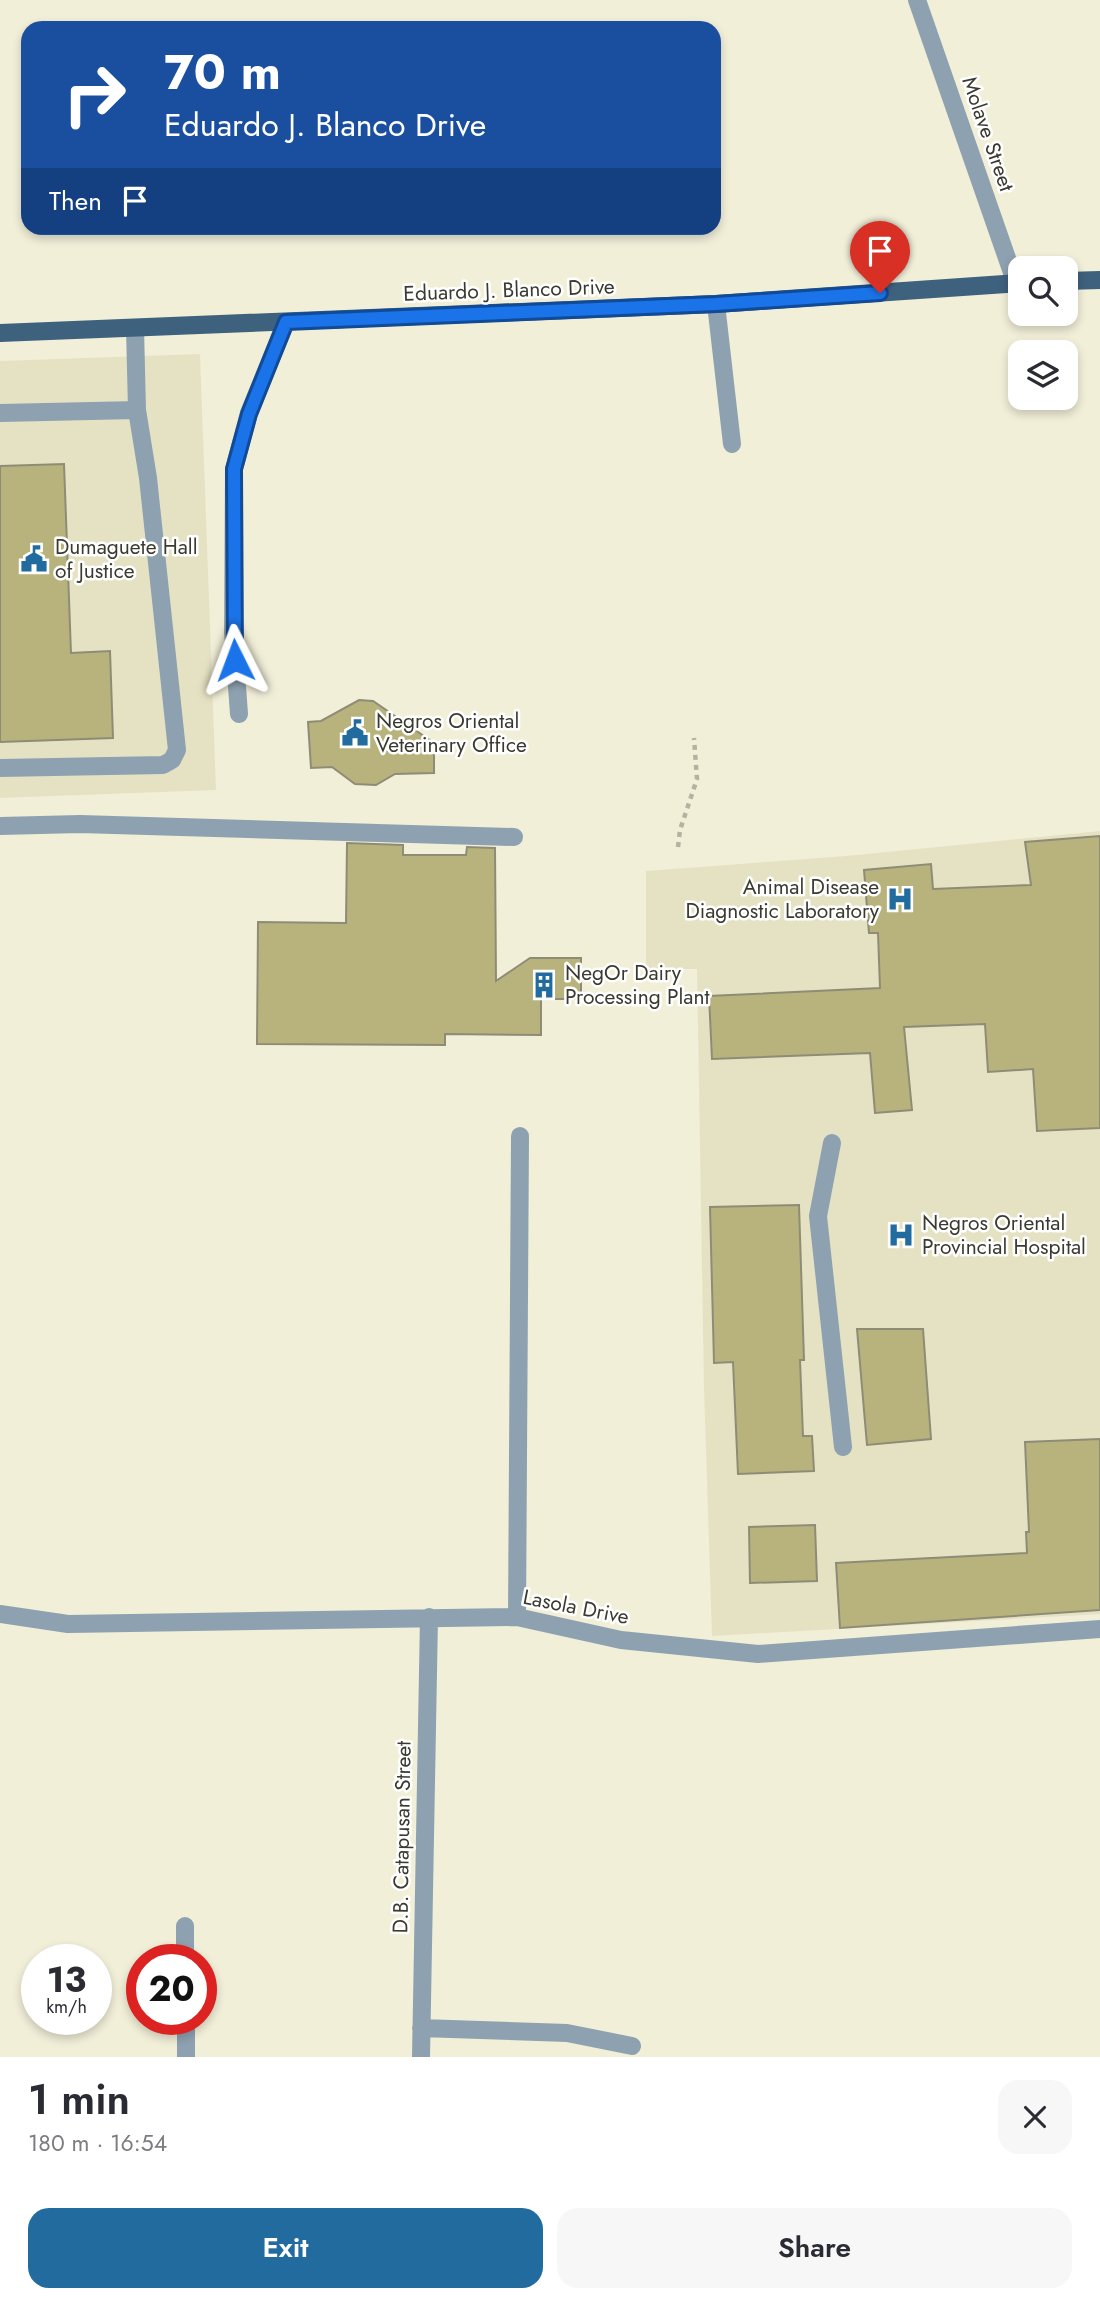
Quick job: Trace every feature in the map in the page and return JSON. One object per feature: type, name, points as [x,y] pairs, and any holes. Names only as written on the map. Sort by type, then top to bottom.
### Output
[{"type":"main road","points":[[1078,281],[1100,280]]},
{"type":"main road","name":"Eduardo J. Blanco Drive","points":[[0,333],[716,304],[1008,284]]},
{"type":"street","name":"Molave Street","points":[[917,0],[1008,256]]},
{"type":"street","points":[[716,304],[732,444]]},
{"type":"street","points":[[239,714],[233,632],[234,469],[249,414],[286,322]]},
{"type":"street","points":[[0,768],[163,765],[172,760],[177,750],[148,478],[136,410],[135,328]]},
{"type":"street","points":[[0,413],[136,410]]},
{"type":"street","points":[[0,826],[80,824],[514,836]]},
{"type":"street","points":[[517,1617],[520,1136]]},
{"type":"street","points":[[832,1143],[818,1216],[843,1447]]},
{"type":"street","name":"Lasola Drive","points":[[0,1615],[68,1624],[517,1617],[621,1640],[758,1654],[1100,1629]]},
{"type":"street","name":"D.B. Catapusan Street","points":[[421,2057],[429,1617]]},
{"type":"street","points":[[185,1926],[185,1944]]},
{"type":"street","points":[[421,2028],[567,2033],[632,2046]]},
{"type":"street","points":[[186,2035],[186,2057]]},
{"type":"path","points":[[678,847],[680,830],[697,779],[694,738]]},
{"type":"shaded area","points":[[200,354],[216,790],[0,798],[0,361]]},
{"type":"shaded area","name":"Negros Oriental Provincial Hospital","points":[[1100,831],[1100,1614],[712,1636],[704,1389],[697,969],[646,969],[646,871],[846,856]]},
{"type":"building","name":"Dumaguete Hall of Justice","points":[[64,464],[71,653],[110,651],[113,738],[0,742],[0,466]]},
{"type":"building","points":[[359,700],[373,701],[434,743],[434,773],[395,774],[376,785],[355,784],[332,767],[311,768],[308,722],[321,721]]},
{"type":"building","points":[[1100,836],[1100,1128],[1037,1131],[1033,1069],[988,1072],[985,1024],[904,1027],[912,1110],[875,1113],[870,1053],[712,1059],[709,996],[880,988],[878,933],[869,933],[864,870],[931,864],[933,889],[1031,885],[1025,842]]},
{"type":"building","points":[[347,843],[403,845],[403,855],[466,855],[467,847],[495,848],[496,981],[530,958],[581,958],[581,999],[541,999],[541,1035],[445,1034],[445,1045],[257,1044],[258,922],[346,923]]},
{"type":"building","points":[[799,1205],[804,1360],[800,1360],[803,1436],[812,1436],[814,1471],[738,1474],[733,1362],[714,1363],[710,1207]]},
{"type":"building","points":[[857,1329],[923,1329],[931,1439],[867,1445]]},
{"type":"building","points":[[1100,1439],[1100,1610],[840,1628],[836,1563],[1027,1553],[1026,1532],[1029,1532],[1025,1442]]},
{"type":"building","points":[[815,1525],[817,1581],[750,1583],[749,1527]]},
{"type":"place","name":"Dumaguete Hall of Justice","points":[[34,559]]},
{"type":"place","name":"Negros Oriental Veterinary Office","points":[[355,733]]},
{"type":"place","name":"Animal Disease Diagnostic Laboratory","points":[[900,899]]},
{"type":"place","name":"NegOr Dairy Processing Plant","points":[[544,985]]},
{"type":"place","name":"Negros Oriental Provincial Hospital","points":[[901,1235]]},
{"type":"route","points":[[235,660],[234,469],[249,414],[286,322],[716,304],[880,293]]}]
